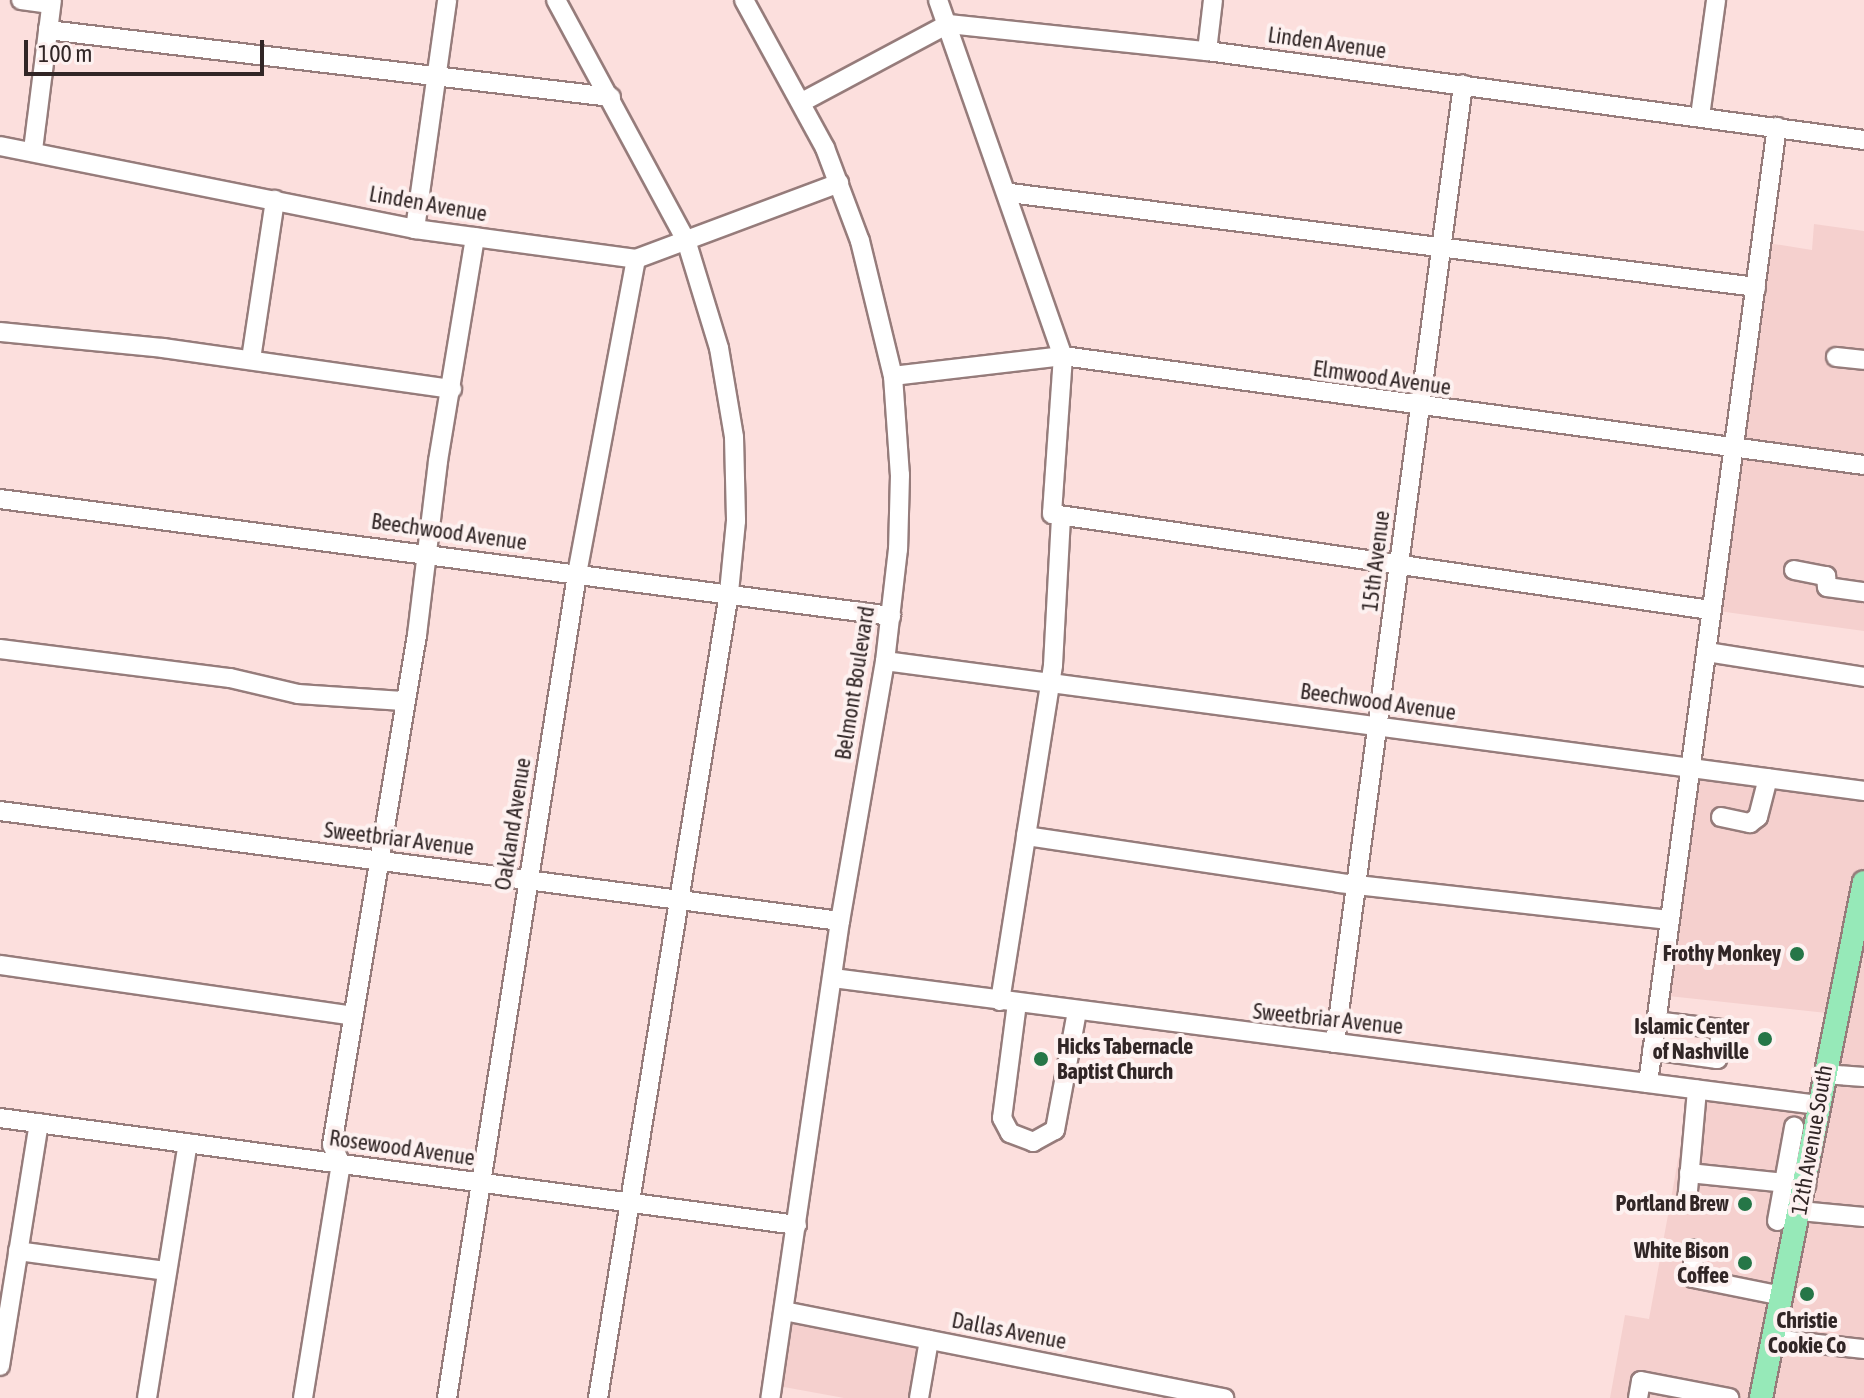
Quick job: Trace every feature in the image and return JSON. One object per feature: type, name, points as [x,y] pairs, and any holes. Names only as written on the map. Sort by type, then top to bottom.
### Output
[{"type":"main road","name":"12th Avenue South","points":[[1761,1398],[1800,1211],[1794,1184],[1818,1105],[1860,930],[1864,882]]},
{"type":"street","points":[[21,0],[51,2],[33,150]]},
{"type":"street","points":[[415,229],[447,0]]},
{"type":"street","points":[[556,0],[686,240],[719,348],[734,437],[736,521],[729,593],[598,1398]]},
{"type":"street","name":"Belmont Boulevard","points":[[744,0],[802,102],[839,183],[860,241],[893,376],[900,475],[885,661],[840,921],[770,1398]]},
{"type":"street","points":[[938,0],[1010,193],[1063,356],[1052,514],[1710,610]]},
{"type":"street","points":[[1207,51],[1213,0]]},
{"type":"street","points":[[1700,116],[1716,0]]},
{"type":"street","points":[[802,102],[948,24]]},
{"type":"street","name":"Linden Avenue","points":[[948,24],[1207,51],[1864,140]]},
{"type":"street","points":[[48,30],[205,45],[437,78],[611,97]]},
{"type":"street","name":"15th Avenue","points":[[1335,1043],[1463,85]]},
{"type":"street","points":[[1648,1083],[1777,127]]},
{"type":"street","name":"Linden Avenue","points":[[0,146],[33,150],[415,229],[636,259],[839,183]]},
{"type":"street","points":[[1010,193],[1756,287]]},
{"type":"street","points":[[251,359],[275,200]]},
{"type":"street","points":[[303,1398],[341,1164],[332,1145],[429,553],[475,237]]},
{"type":"street","name":"Oakland Avenue","points":[[447,1398],[577,574],[636,259]]},
{"type":"street","points":[[0,332],[251,359],[452,389]]},
{"type":"street","name":"Elmwood Avenue","points":[[893,376],[1063,356],[1419,408],[1864,465]]},
{"type":"street","points":[[1836,357],[1864,360]]},
{"type":"street","name":"Beechwood Avenue","points":[[0,499],[891,616]]},
{"type":"street","points":[[1061,516],[1050,682],[1026,836],[1008,1002],[1002,1118],[1010,1133],[1033,1142],[1055,1130],[1077,1011]]},
{"type":"street","points":[[1794,570],[1826,576],[1827,587],[1864,592]]},
{"type":"street","points":[[0,649],[230,678],[298,694],[403,701]]},
{"type":"street","points":[[1707,652],[1864,677]]},
{"type":"street","name":"Beechwood Avenue","points":[[885,661],[1864,791]]},
{"type":"street","points":[[1721,817],[1750,823],[1758,817],[1768,778]]},
{"type":"street","name":"Sweetbriar Avenue","points":[[0,811],[840,921]]},
{"type":"street","points":[[1026,836],[1356,883],[1669,920]]},
{"type":"street","points":[[0,965],[353,1016]]},
{"type":"street","name":"Sweetbriar Avenue","points":[[833,978],[1818,1105]]},
{"type":"street","points":[[1652,1050],[1717,1059],[1721,1029],[1656,1021]]},
{"type":"street","points":[[1687,1202],[1701,1090],[1709,1058]]},
{"type":"street","points":[[1824,1074],[1864,1077]]},
{"type":"street","name":"Rosewood Avenue","points":[[0,1118],[797,1225]]},
{"type":"street","points":[[0,1366],[39,1123]]},
{"type":"street","points":[[1777,1221],[1794,1184],[1794,1127]]},
{"type":"street","points":[[147,1398],[188,1143]]},
{"type":"street","points":[[1689,1173],[1794,1184]]},
{"type":"street","points":[[1800,1211],[1864,1217]]},
{"type":"street","points":[[1693,1249],[1693,1278],[1782,1296]]},
{"type":"street","points":[[18,1251],[166,1271]]},
{"type":"street","name":"Dallas Avenue","points":[[784,1311],[1225,1398]]},
{"type":"street","points":[[1773,1339],[1864,1349]]},
{"type":"street","points":[[919,1398],[929,1340]]},
{"type":"street","points":[[1640,1389],[1729,1398]]},
{"type":"shaded area","points":[[1814,224],[1864,231],[1864,631],[1711,610],[1762,242],[1812,250]]},
{"type":"shaded area","points":[[1692,768],[1864,791],[1864,1398],[1610,1398],[1625,1315],[1649,1319],[1691,1089],[1817,1104],[1836,1014],[1659,995]]},
{"type":"shaded area","points":[[784,1311],[929,1340],[919,1398],[844,1398],[773,1385]]},
{"type":"place","name":"Frothy Monkey","points":[[1797,954]]},
{"type":"place","name":"Islamic Center of Nashville","points":[[1765,1039]]},
{"type":"place","name":"Hicks Tabernacle Baptist Church","points":[[1041,1059]]},
{"type":"place","name":"Portland Brew","points":[[1745,1204]]},
{"type":"place","name":"White Bison Coffee","points":[[1745,1263]]},
{"type":"place","name":"Christie Cookie Co","points":[[1807,1294]]}]
